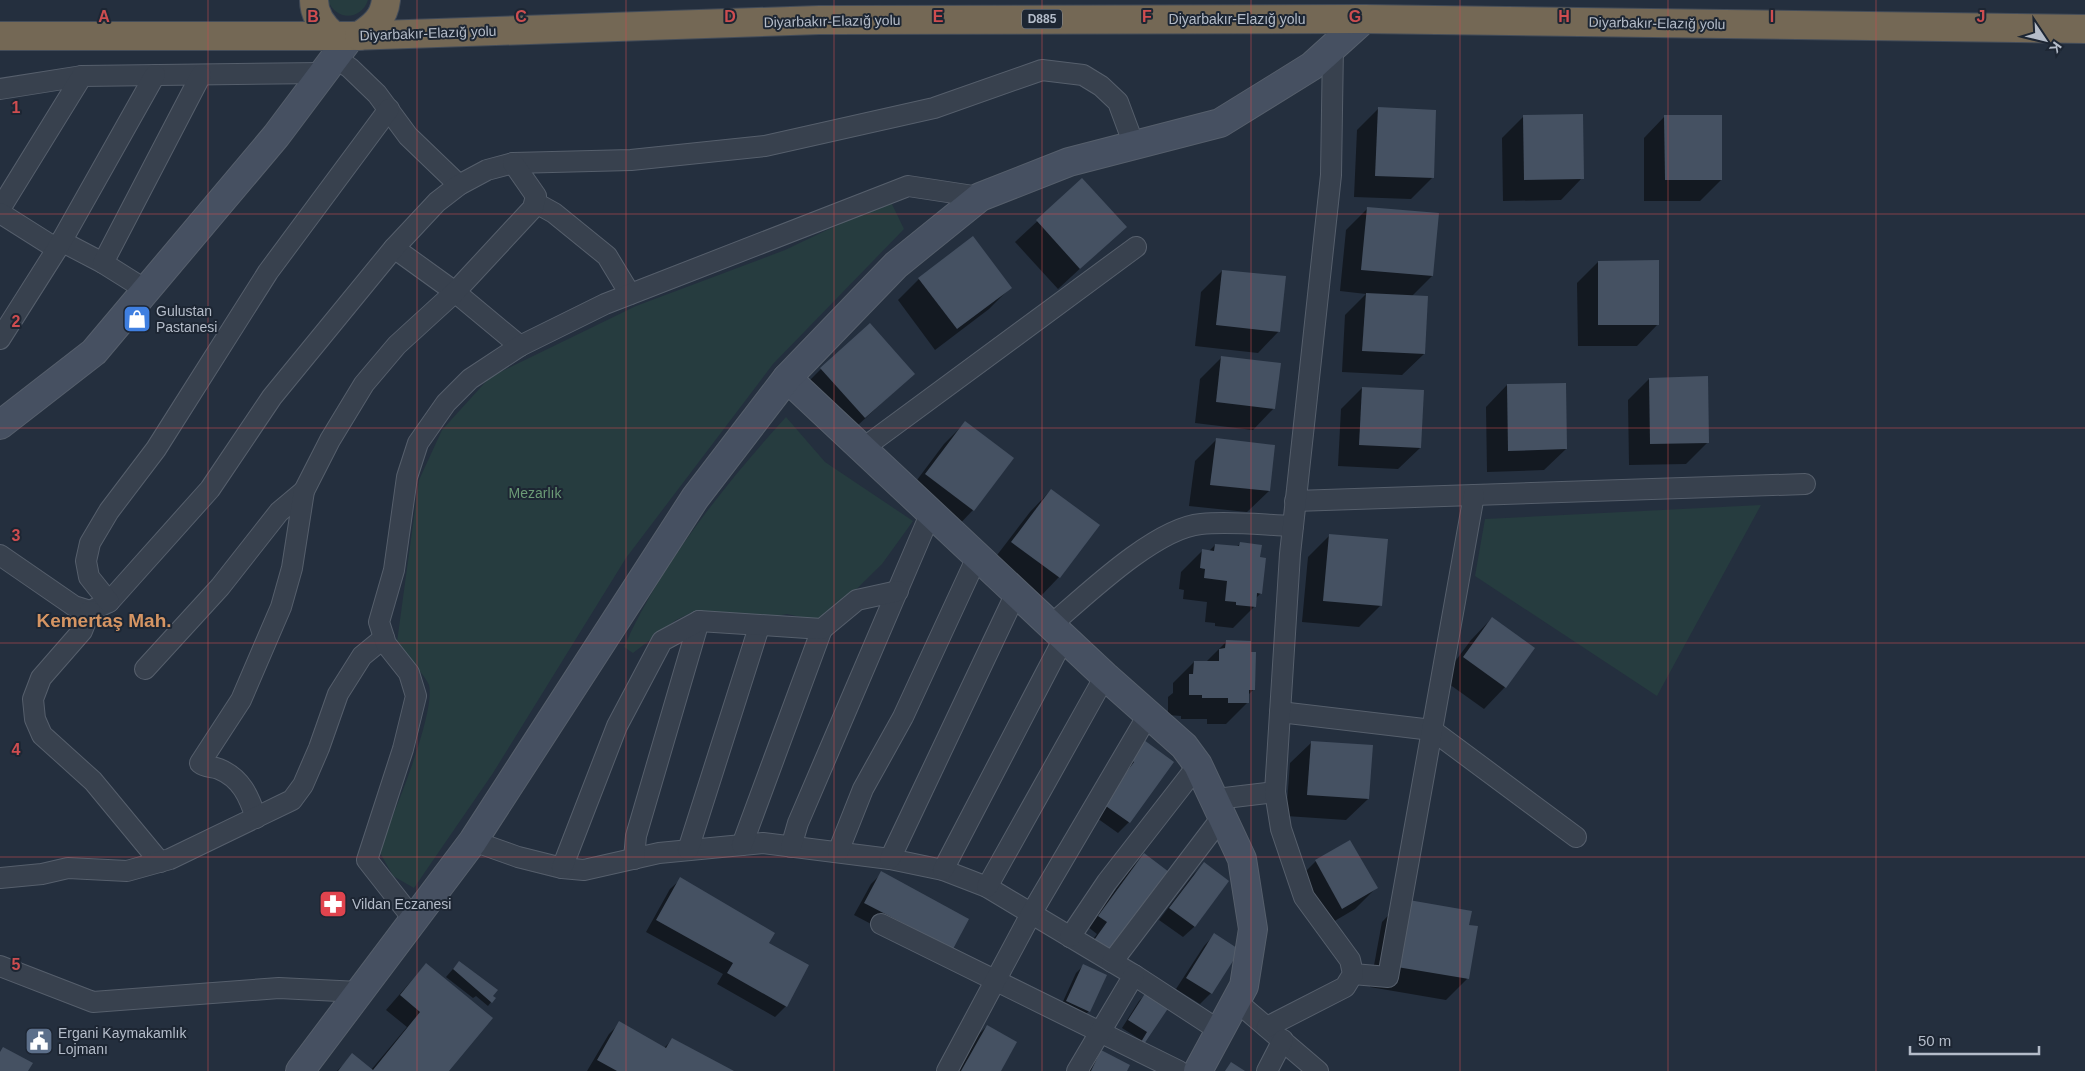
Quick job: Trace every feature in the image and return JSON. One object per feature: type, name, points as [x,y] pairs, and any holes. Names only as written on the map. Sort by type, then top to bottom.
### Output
[{"type":"highway","points":[[314,0],[318,18],[340,48],[380,20],[385,9],[386,0]]},
{"type":"highway","name":"Diyarbakır-Elazığ yolu","points":[[0,36],[340,48],[819,20],[1364,19],[2085,29]]},
{"type":"street","points":[[300,1071],[473,841],[695,498],[787,378],[896,265],[980,197],[1069,162],[1220,123],[1312,66],[1364,19]]},
{"type":"street","points":[[1267,1027],[1345,987],[1349,984],[1353,974],[1350,960],[1304,897],[1281,829],[1275,792],[1295,501],[1331,175],[1333,46]]},
{"type":"street","points":[[1,90],[82,76],[201,75],[340,48]]},
{"type":"street","points":[[340,48],[408,136],[459,185]]},
{"type":"street","points":[[0,425],[94,352],[276,136],[340,48]]},
{"type":"street","points":[[0,555],[74,606],[90,611],[110,602],[210,489],[272,397],[394,248],[436,202],[459,185],[487,170],[513,164],[631,160],[765,146],[934,108],[1042,70],[1083,75],[1101,86],[1118,102],[1134,145]]},
{"type":"street","points":[[0,339],[59,245],[155,75]]},
{"type":"street","points":[[103,263],[201,75]]},
{"type":"street","points":[[82,76],[0,211],[59,245],[103,263],[146,290]]},
{"type":"street","points":[[110,602],[89,576],[86,561],[90,543],[109,511],[156,448],[268,272],[389,109]]},
{"type":"street","points":[[256,818],[249,796],[239,782],[224,771],[204,766],[200,763],[241,700],[281,607],[292,568],[304,491],[330,440],[364,384],[397,345],[455,292],[533,208],[536,203],[536,196],[533,189],[513,164]]},
{"type":"street","points":[[414,920],[367,860],[403,749],[416,696],[409,673],[386,644],[379,622],[394,570],[407,477],[418,443],[446,403],[470,379],[520,346],[605,304],[908,186],[980,197]]},
{"type":"street","points":[[536,203],[554,213],[607,256],[630,294]]},
{"type":"street","points":[[862,449],[1136,247]]},
{"type":"street","points":[[394,248],[455,292],[520,346]]},
{"type":"street","points":[[787,378],[1057,632],[1184,746],[1198,764],[1242,859],[1253,929],[1244,986],[1198,1071]]},
{"type":"street","points":[[1295,501],[1805,484]]},
{"type":"street","points":[[145,669],[220,587],[279,512],[304,491]]},
{"type":"street","points":[[1353,974],[1388,977],[1474,495]]},
{"type":"street","points":[[791,847],[798,823],[926,524]]},
{"type":"street","points":[[943,870],[1057,632],[1120,566],[1166,534],[1199,524],[1293,526]]},
{"type":"street","points":[[838,852],[863,789],[903,717],[977,557]]},
{"type":"street","points":[[742,845],[822,630],[857,600],[898,591]]},
{"type":"street","points":[[890,858],[1016,593]]},
{"type":"street","points":[[90,611],[82,631],[40,678],[33,699],[35,719],[42,735],[93,781],[160,862]]},
{"type":"street","points":[[562,868],[617,726],[662,641],[699,621],[822,630]]},
{"type":"street","points":[[634,859],[636,836],[699,621]]},
{"type":"street","points":[[688,850],[759,626]]},
{"type":"street","points":[[0,878],[42,874],[68,868],[127,871],[170,860],[292,800],[303,785],[319,748],[338,694],[362,656],[384,638]]},
{"type":"street","points":[[987,887],[1105,676]]},
{"type":"street","points":[[1280,712],[1432,730],[1576,838]]},
{"type":"street","points":[[948,1071],[1031,914],[1148,715]]},
{"type":"street","points":[[1070,937],[1107,882],[1198,764]]},
{"type":"street","points":[[1112,962],[1219,810],[1225,798],[1275,792]]},
{"type":"street","points":[[473,841],[518,857],[562,868],[584,870],[659,853],[763,843],[890,858],[943,870],[987,887],[1134,975],[1220,1031]]},
{"type":"street","points":[[881,924],[1179,1071]]},
{"type":"street","points":[[0,966],[93,1002],[279,988],[359,992]]},
{"type":"street","points":[[1078,1071],[1134,975]]},
{"type":"street","points":[[1236,1001],[1318,1071]]},
{"type":"street","points":[[1267,1071],[1283,1040]]},
{"type":"green space","points":[[328,0],[368,0],[360,12],[348,16],[336,12]]},
{"type":"green space","name":"Mezarlık","points":[[890,200],[904,229],[773,364],[626,558],[493,773],[414,888],[393,876],[378,849],[393,816],[420,742],[429,699],[429,685],[397,642],[419,480],[442,430],[490,377],[636,306],[785,250]]},
{"type":"green space","points":[[786,417],[825,462],[913,521],[882,564],[823,622],[787,614],[760,619],[693,612],[676,620],[633,653],[624,647],[656,586],[696,526],[740,469]]},
{"type":"green space","points":[[1761,505],[1657,696],[1475,576],[1485,519]]},
{"type":"building","points":[[1378,107],[1436,110],[1434,178],[1375,176]]},
{"type":"building","points":[[1583,114],[1584,179],[1524,180],[1523,115]]},
{"type":"building","points":[[1664,115],[1722,115],[1722,180],[1665,180]]},
{"type":"building","points":[[1082,178],[1127,227],[1080,269],[1036,220]]},
{"type":"building","points":[[1367,207],[1439,213],[1433,276],[1361,270]]},
{"type":"building","points":[[973,236],[1012,288],[957,329],[918,278]]},
{"type":"building","points":[[1659,260],[1659,325],[1598,325],[1598,261]]},
{"type":"building","points":[[1222,270],[1286,276],[1280,332],[1216,325]]},
{"type":"building","points":[[1366,293],[1428,296],[1425,354],[1362,351]]},
{"type":"building","points":[[870,323],[915,374],[865,418],[820,368]]},
{"type":"building","points":[[1221,356],[1281,363],[1275,409],[1216,402]]},
{"type":"building","points":[[1708,376],[1709,443],[1650,444],[1649,378]]},
{"type":"building","points":[[1566,383],[1567,449],[1508,451],[1507,384]]},
{"type":"building","points":[[1362,387],[1424,390],[1421,448],[1359,445]]},
{"type":"building","points":[[965,421],[1014,458],[974,511],[925,474]]},
{"type":"building","points":[[1216,438],[1275,445],[1270,491],[1210,485]]},
{"type":"building","points":[[1051,489],[1100,525],[1060,578],[1011,542]]},
{"type":"building","points":[[1329,534],[1388,539],[1382,606],[1323,601]]},
{"type":"building","points":[[1240,542],[1262,545],[1260,557],[1266,558],[1262,594],[1257,593],[1256,607],[1236,605],[1236,602],[1225,601],[1227,581],[1204,578],[1205,569],[1200,568],[1202,549],[1214,551],[1215,544],[1239,546]]},
{"type":"building","points":[[1492,617],[1535,648],[1506,688],[1463,657]]},
{"type":"building","points":[[1226,640],[1251,641],[1251,652],[1256,652],[1255,690],[1249,690],[1249,703],[1228,703],[1228,698],[1202,698],[1202,695],[1189,695],[1189,674],[1193,674],[1194,661],[1219,661],[1219,649],[1225,648]]},
{"type":"building","points":[[1144,740],[1174,762],[1130,823],[1103,804],[1134,762],[1131,759]]},
{"type":"building","points":[[1311,741],[1373,745],[1369,799],[1307,795]]},
{"type":"building","points":[[1350,840],[1378,888],[1342,909],[1315,860]]},
{"type":"building","points":[[1144,853],[1169,872],[1109,955],[1092,943],[1107,922],[1098,916]]},
{"type":"building","points":[[1204,862],[1229,881],[1195,927],[1169,908]]},
{"type":"building","points":[[881,871],[969,919],[953,949],[864,903]]},
{"type":"building","points":[[680,877],[775,933],[769,943],[809,965],[787,1007],[727,973],[733,963],[656,920]]},
{"type":"building","points":[[1403,899],[1472,911],[1469,925],[1478,926],[1469,979],[1391,966]]},
{"type":"building","points":[[1214,933],[1240,950],[1212,994],[1186,978]]},
{"type":"building","points":[[459,961],[498,990],[493,996],[496,998],[492,1003],[453,969]]},
{"type":"building","points":[[426,963],[493,1018],[449,1071],[338,1071],[352,1053],[373,1070],[420,1012],[400,995]]},
{"type":"building","points":[[1083,964],[1107,975],[1090,1012],[1066,1001]]},
{"type":"building","points":[[1146,992],[1169,1007],[1144,1044],[1141,1042],[1147,1032],[1128,1020]]},
{"type":"building","points":[[619,1021],[666,1048],[672,1038],[734,1071],[617,1071],[597,1060]]},
{"type":"building","points":[[987,1025],[1017,1042],[1001,1071],[961,1071]]},
{"type":"building","name":"Ergani Kaymakamlık Lojmanı","points":[[3,1047],[33,1063],[28,1071],[0,1071],[0,1052]]},
{"type":"building","points":[[1101,1050],[1130,1065],[1127,1071],[1091,1071]]},
{"type":"building","points":[[1231,1062],[1245,1071],[1225,1071]]},
{"type":"place","name":"Gulustan Pastanesi","points":[[137,319]]},
{"type":"place","name":"Vildan Eczanesi","points":[[333,904]]},
{"type":"place","name":"Ergani Kaymakamlık Lojmanı","points":[[39,1041]]},
{"type":"district","name":"Kemertaş Mah.","points":[[104,620]]}]
